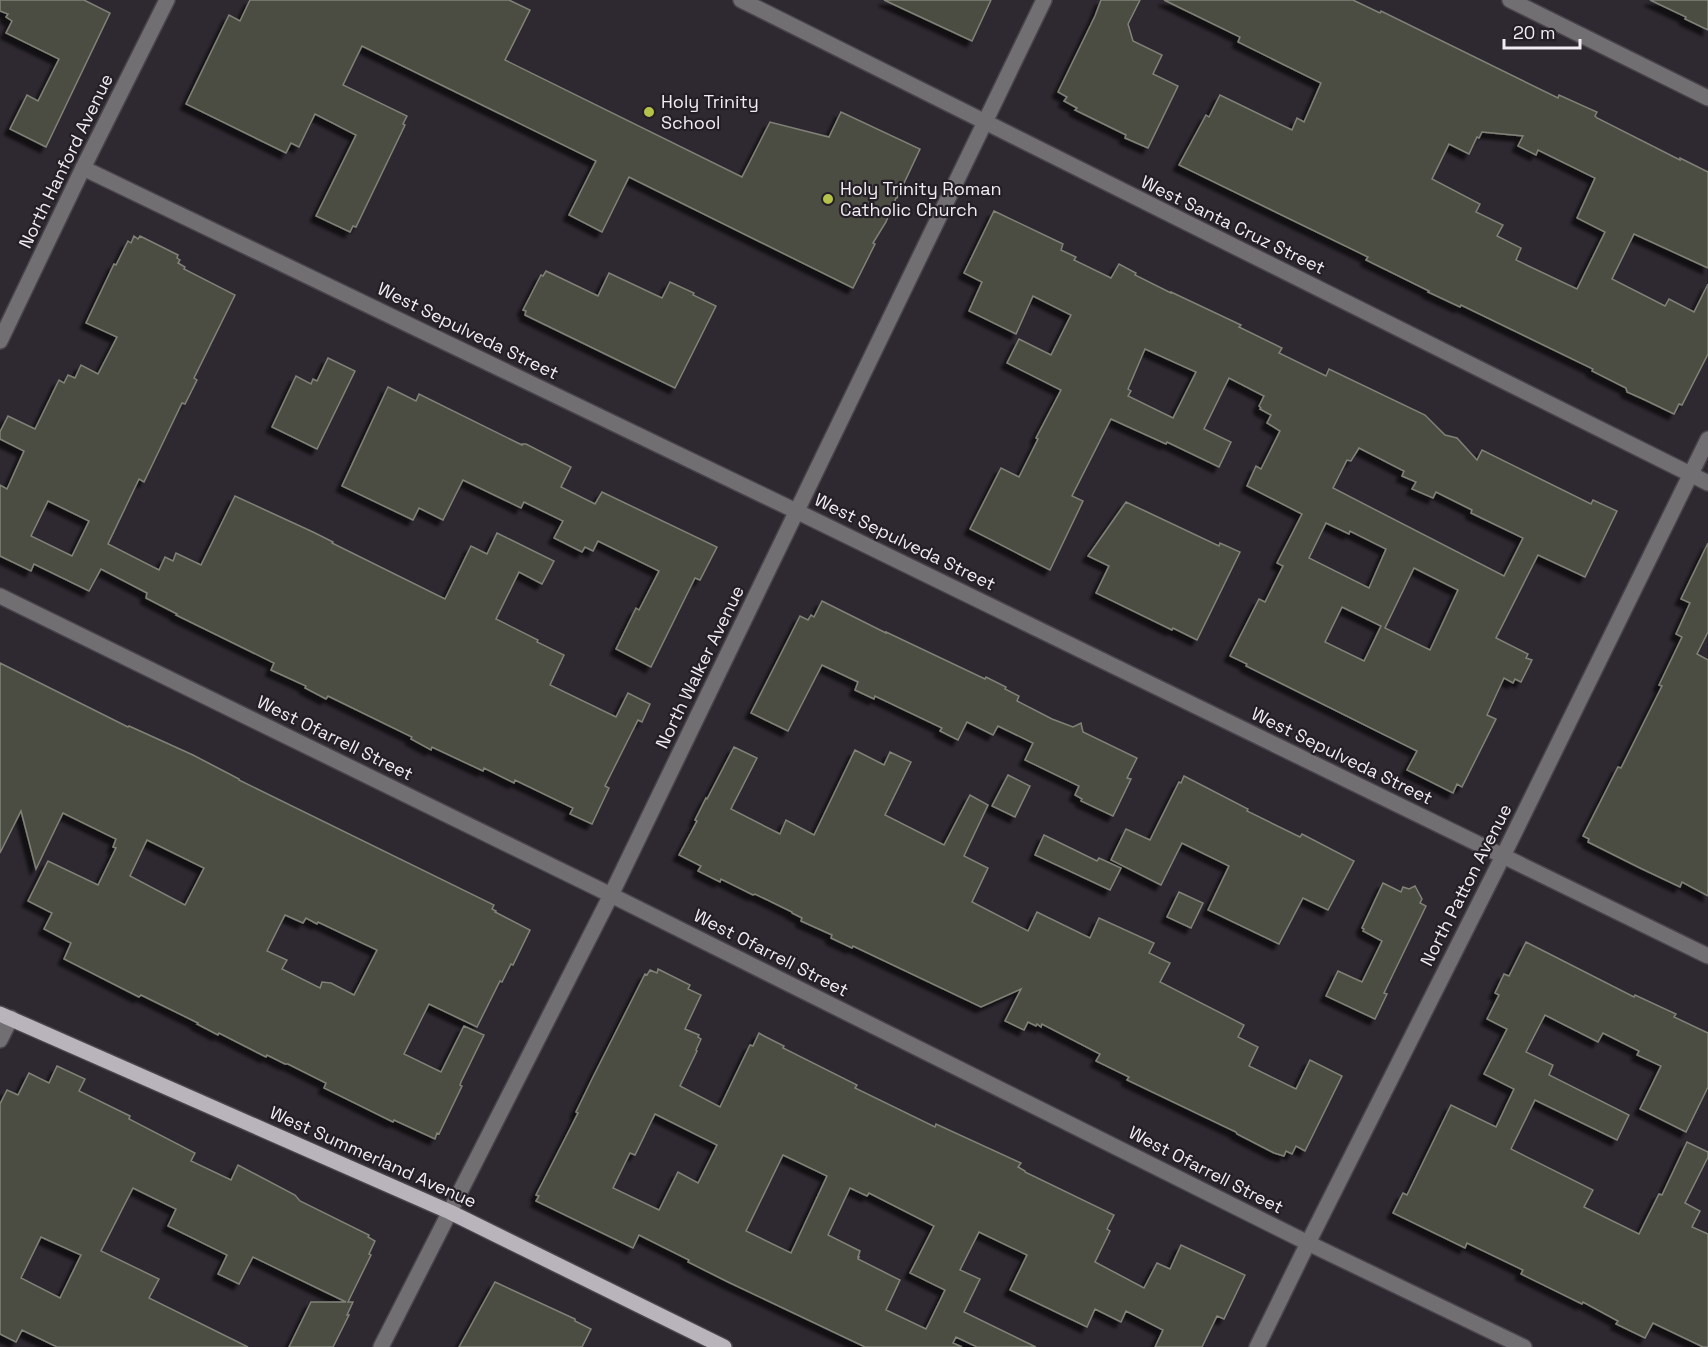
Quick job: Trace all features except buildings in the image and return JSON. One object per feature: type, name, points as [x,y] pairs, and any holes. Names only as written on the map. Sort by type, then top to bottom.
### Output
[{"type":"main road","name":"West Summerland Avenue","points":[[5,1016],[450,1212],[724,1347]]},
{"type":"street","name":"North Hanford Avenue","points":[[0,341],[83,168],[168,0]]},
{"type":"street","name":"West Santa Cruz Street","points":[[741,0],[1708,483]]},
{"type":"street","name":"North Walker Avenue","points":[[381,1347],[611,895],[1044,0]]},
{"type":"street","points":[[1510,0],[1708,98]]},
{"type":"street","name":"West Sepulveda Street","points":[[83,168],[798,512],[1708,957]]},
{"type":"street","name":"North Patton Avenue","points":[[1257,1347],[1503,856],[1708,439]]},
{"type":"street","name":"West Ofarrell Street","points":[[0,596],[611,895],[1308,1243],[1524,1347]]},
{"type":"street","points":[[0,1040],[5,1016]]},
{"type":"place","name":"Holy Trinity School","points":[[649,112]]},
{"type":"place","name":"Holy Trinity Roman Catholic Church","points":[[828,199]]}]
